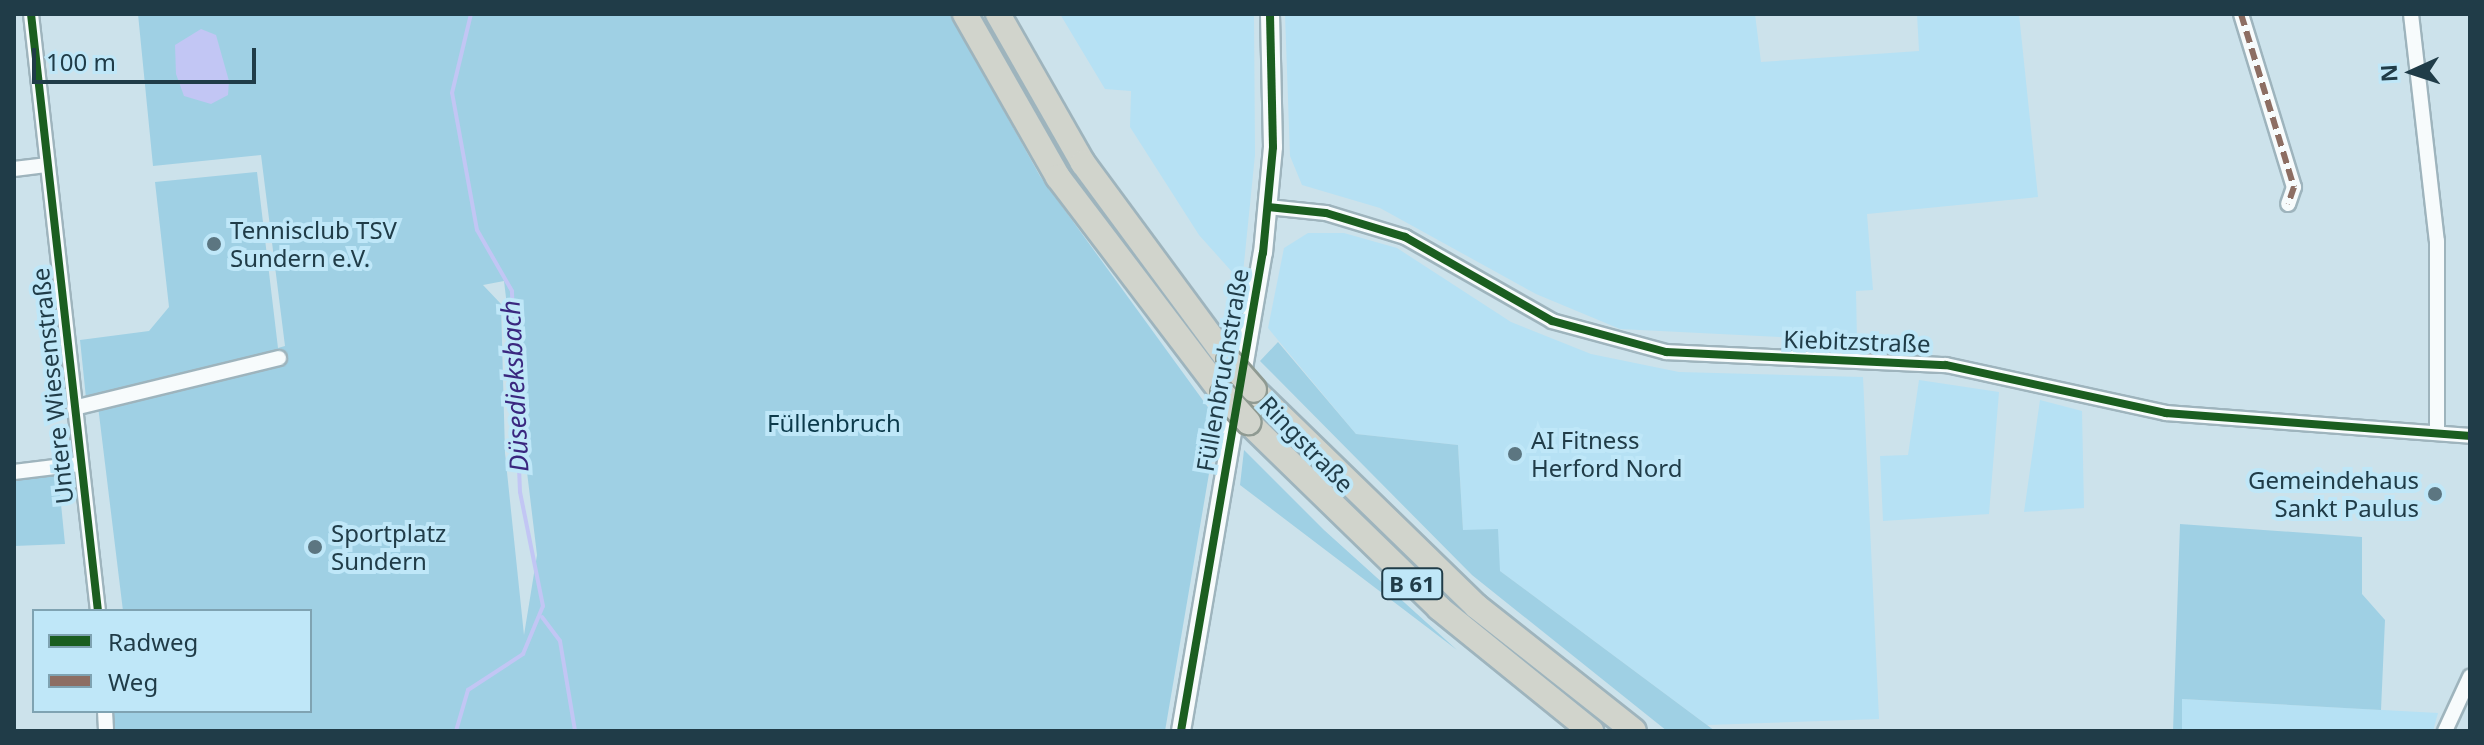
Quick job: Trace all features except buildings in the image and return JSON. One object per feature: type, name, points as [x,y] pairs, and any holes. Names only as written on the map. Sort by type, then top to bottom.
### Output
[{"type":"highway","name":"Ringstraße","points":[[965,14],[1066,189],[1223,394],[1439,608],[1591,731]]},
{"type":"highway","name":"Ringstraße","points":[[998,14],[1083,163],[1229,361],[1254,390],[1454,587],[1634,731]]},
{"type":"street","name":"Untere Wiesenstraße","points":[[31,14],[98,609]]},
{"type":"street","name":"Füllenbruchstraße","points":[[1181,731],[1268,207],[1270,14]]},
{"type":"street","points":[[2241,14],[2294,187],[2288,204]]},
{"type":"street","points":[[2411,14],[2438,256],[2437,433]]},
{"type":"street","points":[[14,169],[46,165]]},
{"type":"street","name":"Kiebitzstraße","points":[[1268,207],[1367,223],[1405,237],[1552,321],[1666,352],[1946,365],[2166,413],[2470,436]]},
{"type":"street","name":"Untere Wiesenstraße","points":[[74,408],[279,358]]},
{"type":"street","points":[[14,472],[80,464]]},
{"type":"street","points":[[2445,731],[2470,677]]},
{"type":"shaded area","points":[[1060,14],[1254,14],[1255,155],[1242,283],[1199,235],[1130,127],[1131,91],[1105,89]]},
{"type":"shaded area","points":[[1285,14],[1755,14],[1761,62],[1919,51],[1917,14],[2019,14],[2038,197],[1867,214],[1873,290],[1856,291],[1857,341],[1620,329],[1536,294],[1380,208],[1302,185],[1290,156]]},
{"type":"shaded area","points":[[201,29],[216,35],[229,81],[228,95],[211,104],[184,96],[176,74],[175,45]]},
{"type":"shaded area","points":[[1308,233],[1344,233],[1397,248],[1511,322],[1591,354],[1679,372],[1863,377],[1879,719],[1707,725],[1500,571],[1463,530],[1458,445],[1356,434],[1268,328],[1284,248]]},
{"type":"shaded area","points":[[1919,380],[1999,392],[1989,514],[1883,521],[1880,456],[1908,455]]},
{"type":"shaded area","points":[[2040,400],[2082,411],[2084,508],[2024,512]]},
{"type":"shaded area","points":[[2181,699],[2438,713],[2433,731],[2182,731]]},
{"type":"green space","name":"Füllenbruch","points":[[138,14],[950,14],[1040,176],[1218,421],[1165,731],[109,731],[108,713],[312,713],[312,609],[123,609],[98,406],[86,398],[80,340],[149,331],[169,307],[155,182],[257,172],[278,348],[285,346],[261,155],[153,166]],"holes":[[[504,281],[537,555],[524,635],[505,453],[501,304],[483,285]]]},
{"type":"green space","points":[[1278,342],[1356,434],[1458,445],[1463,530],[1498,529],[1500,571],[1715,731],[1667,731],[1472,575],[1260,361]]},
{"type":"green space","points":[[1244,450],[1324,530],[1457,650],[1240,485]]},
{"type":"green space","points":[[58,474],[65,544],[14,546],[14,479]]},
{"type":"green space","points":[[2180,524],[2362,537],[2362,594],[2385,620],[2381,710],[2182,699],[2182,731],[2173,731]]},
{"type":"waterway","name":"Düsedieksbach","points":[[456,731],[468,690],[523,654],[543,606],[520,492],[512,291],[477,230],[452,93],[471,14]]},
{"type":"waterway","points":[[542,617],[560,641],[575,731]]},
{"type":"marked path","points":[[2241,14],[2294,187],[2288,204]]},
{"type":"cycle path","points":[[31,14],[98,609]]},
{"type":"cycle path","points":[[1181,731],[1263,253],[1273,147],[1270,14]]},
{"type":"cycle path","points":[[1268,207],[1326,213],[1405,237],[1552,321],[1666,352],[1946,365],[2166,413],[2470,436]]},
{"type":"place","name":"Tennisclub TSV Sundern e.V.","points":[[214,244]]},
{"type":"place","name":"AI Fitness Herford Nord","points":[[1515,454]]},
{"type":"place","name":"Gemeindehaus Sankt Paulus","points":[[2435,494]]},
{"type":"place","name":"Sportplatz Sundern","points":[[315,547]]}]
